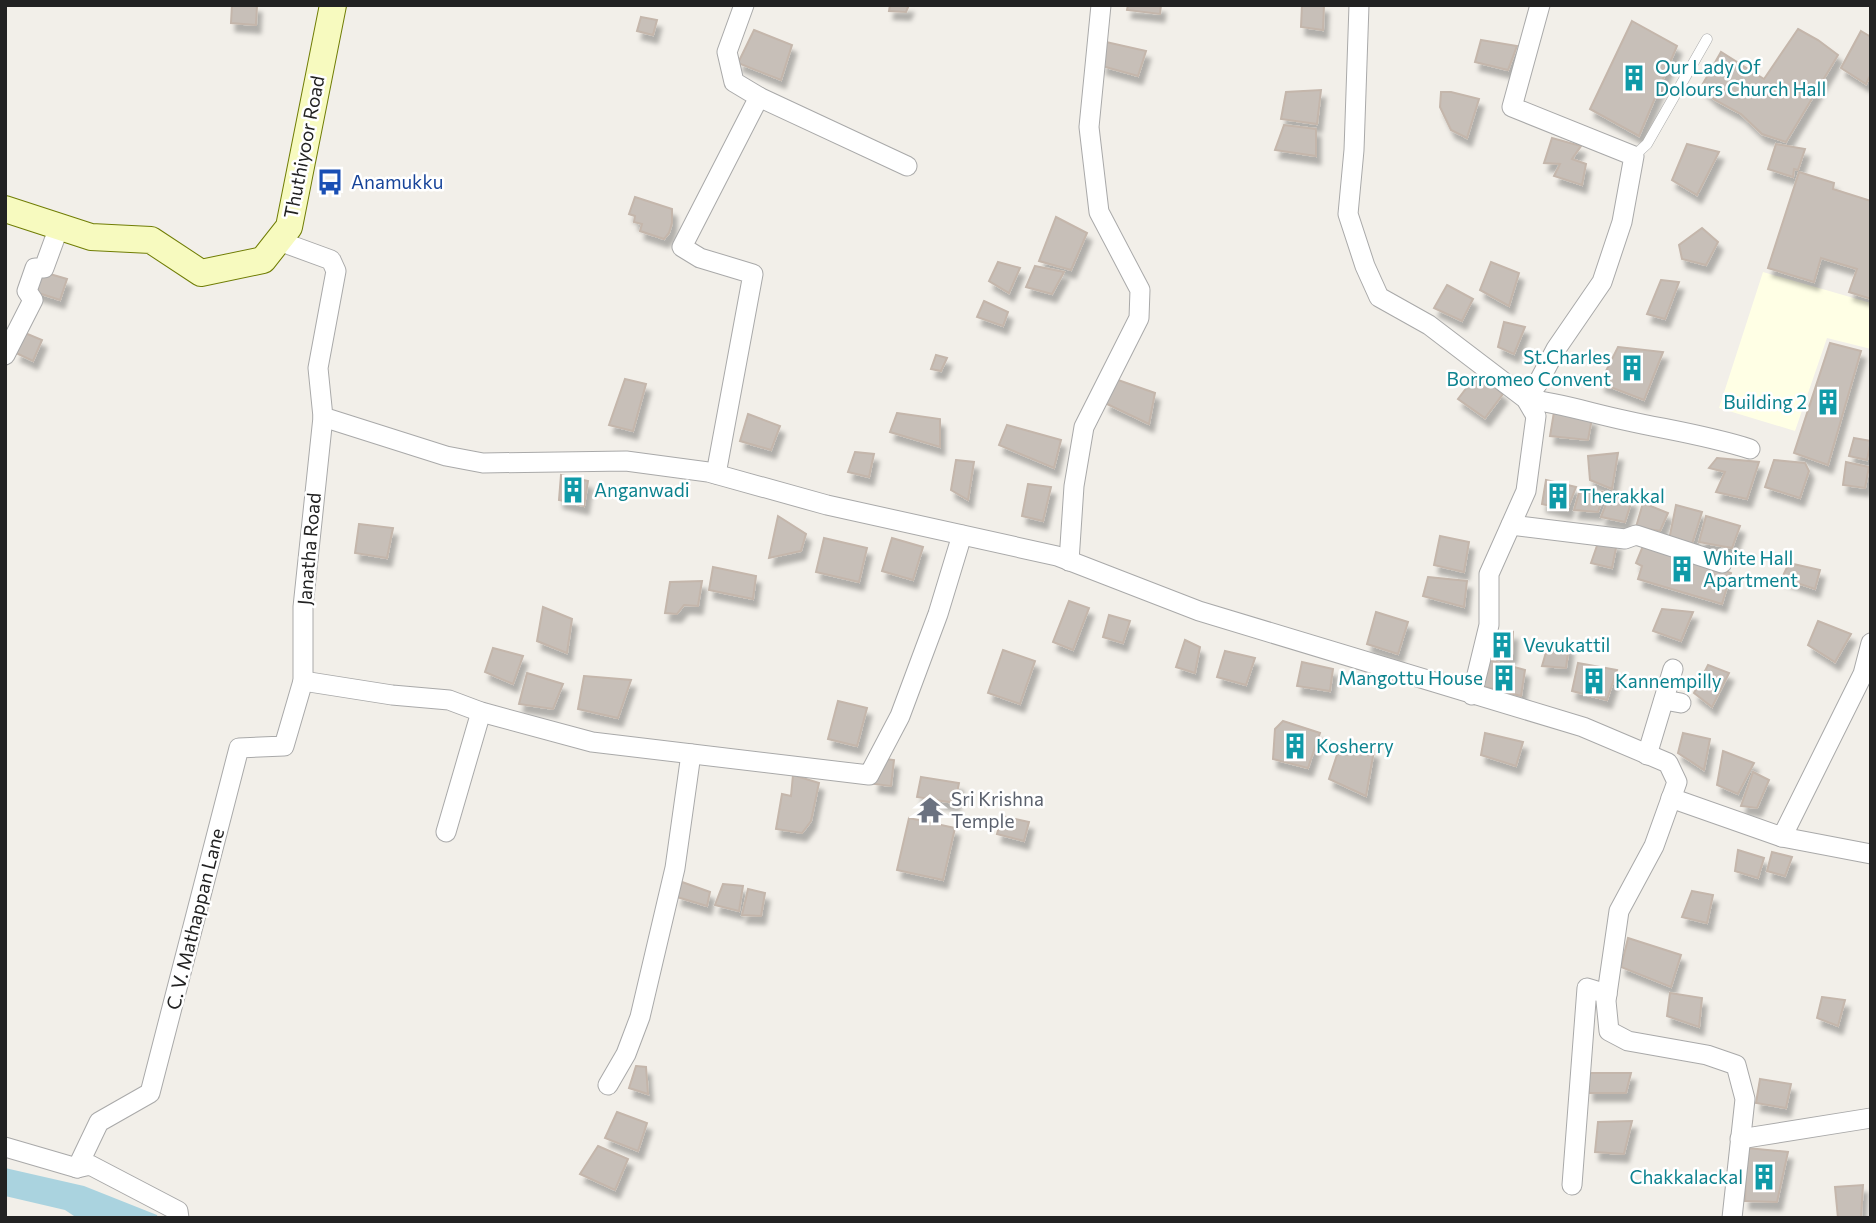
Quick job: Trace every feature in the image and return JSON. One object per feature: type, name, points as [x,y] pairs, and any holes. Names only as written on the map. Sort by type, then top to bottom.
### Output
[{"type":"main road","name":"Thuthiyoor Road","points":[[5,209],[91,237],[151,240],[201,273],[263,260],[289,227],[333,5]]},
{"type":"street","points":[[744,5],[727,52],[734,82],[759,97],[908,166]]},
{"type":"street","points":[[1069,561],[1074,486],[1084,426],[1139,318],[1140,289],[1099,212],[1089,127],[1101,5]]},
{"type":"street","points":[[1359,5],[1354,150],[1348,214],[1365,266],[1379,297],[1429,325],[1526,400],[1536,416],[1526,491],[1489,574],[1489,625],[1472,695]]},
{"type":"street","points":[[1526,400],[1556,349],[1602,282],[1622,222],[1634,156],[1511,107],[1540,5]]},
{"type":"street","points":[[716,474],[753,274],[700,258],[682,247],[759,97]]},
{"type":"street","points":[[5,355],[33,300],[27,291],[35,268],[44,268],[60,226]]},
{"type":"street","name":"Janatha Road","points":[[279,241],[331,260],[337,271],[318,368],[323,417],[303,607],[303,681]]},
{"type":"street","points":[[1526,400],[1547,402],[1625,421],[1721,439],[1750,449]]},
{"type":"street","points":[[323,417],[446,456],[483,463],[626,461],[716,474],[827,505],[1057,556],[1199,611],[1583,727],[1668,763],[1676,782],[1671,798],[1654,846],[1619,911],[1607,993],[1609,1031],[1628,1041],[1707,1055],[1736,1065],[1745,1099],[1732,1218]]},
{"type":"street","points":[[1511,525],[1625,538],[1636,535],[1722,563]]},
{"type":"street","points":[[303,681],[392,695],[449,700],[481,712],[592,742],[869,775],[900,716],[938,614],[962,535]]},
{"type":"street","points":[[1783,837],[1863,674],[1871,643]]},
{"type":"street","points":[[1647,755],[1673,701],[1673,669]]},
{"type":"street","name":"C. V. Mathappan Lane","points":[[77,1168],[99,1122],[150,1093],[239,748],[284,746],[303,681]]},
{"type":"street","points":[[446,832],[481,712]]},
{"type":"street","points":[[608,1085],[626,1054],[640,1017],[675,868],[691,754]]},
{"type":"street","points":[[1671,798],[1783,837],[1871,854]]},
{"type":"street","points":[[1572,1185],[1587,988],[1607,993]]},
{"type":"street","points":[[1740,1139],[1871,1118]]},
{"type":"street","points":[[5,1147],[77,1168],[90,1164],[178,1211],[178,1218]]},
{"type":"lane","points":[[1634,156],[1647,144],[1707,38]]},
{"type":"shaded area","points":[[1763,272],[1871,303],[1871,349],[1827,338],[1795,431],[1719,408]]},
{"type":"water","points":[[5,1168],[84,1186],[157,1215],[158,1218],[77,1218],[65,1210],[5,1196]]},
{"type":"building","points":[[232,5],[257,5],[256,25],[231,23]]},
{"type":"building","points":[[890,5],[909,5],[906,12],[889,11]]},
{"type":"building","points":[[1128,5],[1161,5],[1160,14],[1127,10]]},
{"type":"building","points":[[1302,5],[1324,5],[1323,30],[1301,27]]},
{"type":"building","points":[[641,17],[657,20],[653,35],[637,31]]},
{"type":"building","name":"Our Lady Of Dolours Church Hall","points":[[1632,21],[1677,46],[1639,136],[1590,109]]},
{"type":"building","points":[[1798,29],[1838,55],[1786,142],[1762,134],[1741,114],[1715,100],[1701,87],[1721,52],[1764,79]]},
{"type":"building","points":[[754,30],[792,45],[781,80],[738,63]]},
{"type":"building","points":[[1861,31],[1871,37],[1871,74],[1866,84],[1841,68]]},
{"type":"building","points":[[1481,40],[1517,46],[1508,70],[1475,62]]},
{"type":"building","points":[[1106,42],[1146,51],[1138,76],[1102,66]]},
{"type":"building","points":[[1321,90],[1317,124],[1281,119],[1286,92]]},
{"type":"building","points":[[1441,92],[1479,99],[1467,138],[1451,130],[1440,107]]},
{"type":"building","points":[[1284,125],[1316,129],[1316,156],[1275,150]]},
{"type":"building","points":[[1552,138],[1581,146],[1572,159],[1586,164],[1582,185],[1554,176],[1560,164],[1544,163]]},
{"type":"building","points":[[1687,144],[1719,152],[1697,195],[1672,180]]},
{"type":"building","points":[[1776,144],[1805,149],[1798,170],[1794,169],[1793,177],[1768,169]]},
{"type":"building","points":[[1799,172],[1834,183],[1833,189],[1871,201],[1871,299],[1849,292],[1857,269],[1821,258],[1814,282],[1768,268]]},
{"type":"building","points":[[635,197],[672,209],[672,223],[664,239],[640,231],[642,224],[634,222],[635,216],[629,214]]},
{"type":"building","points":[[1056,217],[1087,233],[1071,270],[1039,261]]},
{"type":"building","points":[[1702,228],[1718,242],[1706,265],[1682,259],[1679,245]]},
{"type":"building","points":[[998,262],[1020,268],[1009,293],[989,281]]},
{"type":"building","points":[[1491,262],[1519,273],[1509,306],[1480,290]]},
{"type":"building","points":[[1035,266],[1064,272],[1052,294],[1026,287]]},
{"type":"building","points":[[36,270],[67,279],[60,300],[29,290]]},
{"type":"building","points":[[1661,280],[1679,282],[1665,319],[1647,314]]},
{"type":"building","points":[[1447,285],[1473,299],[1462,321],[1434,308]]},
{"type":"building","points":[[984,301],[1008,312],[1003,326],[977,317]]},
{"type":"building","points":[[1504,322],[1525,327],[1514,354],[1498,347]]},
{"type":"building","points":[[25,333],[42,340],[33,361],[16,353]]},
{"type":"building","name":"Building 2","points":[[1830,343],[1861,351],[1828,465],[1794,453]]},
{"type":"building","name":"St.Charles Borromeo Convent","points":[[1618,347],[1663,352],[1644,400],[1600,383]]},
{"type":"building","points":[[936,355],[947,358],[941,371],[931,369]]},
{"type":"building","points":[[1478,373],[1503,394],[1485,418],[1458,399]]},
{"type":"building","points":[[625,379],[646,384],[633,431],[609,425]]},
{"type":"building","points":[[1118,380],[1155,393],[1149,424],[1105,403]]},
{"type":"building","points":[[1554,412],[1592,418],[1588,440],[1550,436]]},
{"type":"building","points":[[897,413],[940,419],[940,447],[890,432]]},
{"type":"building","points":[[748,414],[780,426],[771,450],[740,441]]},
{"type":"building","points":[[1007,425],[1061,440],[1054,468],[999,445]]},
{"type":"building","points":[[1854,438],[1871,441],[1867,460],[1849,456]]},
{"type":"building","points":[[855,452],[874,454],[869,477],[848,472]]},
{"type":"building","points":[[1618,453],[1612,489],[1590,480],[1588,456]]},
{"type":"building","points":[[1717,458],[1759,462],[1747,499],[1716,492],[1725,472],[1709,468]]},
{"type":"building","points":[[956,460],[974,462],[968,500],[951,490]]},
{"type":"building","points":[[1774,460],[1805,463],[1809,471],[1800,498],[1765,487]]},
{"type":"building","points":[[1846,462],[1869,467],[1865,488],[1843,485]]},
{"type":"building","name":"Anganwadi","points":[[561,475],[588,481],[584,506],[559,500]]},
{"type":"building","name":"Therakkal","points":[[1546,480],[1576,487],[1567,510],[1542,504]]},
{"type":"building","points":[[1028,484],[1051,487],[1043,521],[1022,516]]},
{"type":"building","points":[[1580,489],[1605,492],[1598,512],[1574,510]]},
{"type":"building","points":[[1610,494],[1632,500],[1625,522],[1601,517]]},
{"type":"building","points":[[1643,503],[1668,513],[1660,531],[1636,527]]},
{"type":"building","points":[[1676,505],[1702,512],[1692,544],[1669,540]]},
{"type":"building","points":[[778,516],[806,534],[801,551],[769,558]]},
{"type":"building","points":[[1706,516],[1740,526],[1732,548],[1699,542]]},
{"type":"building","points":[[359,524],[393,528],[387,558],[355,553]]},
{"type":"building","points":[[1440,536],[1469,542],[1464,572],[1434,565]]},
{"type":"building","points":[[824,538],[867,548],[859,582],[816,572]]},
{"type":"building","points":[[892,538],[923,547],[913,580],[882,571]]},
{"type":"building","points":[[1599,540],[1617,543],[1612,568],[1591,563]]},
{"type":"building","name":"White Hall Apartment","points":[[1645,541],[1731,573],[1722,604],[1638,579],[1642,566],[1636,563]]},
{"type":"building","points":[[1789,563],[1820,570],[1815,589],[1782,578]]},
{"type":"building","points":[[713,567],[756,576],[753,599],[709,590]]},
{"type":"building","points":[[1428,577],[1467,581],[1464,607],[1423,596]]},
{"type":"building","points":[[702,581],[698,606],[684,605],[677,614],[665,613],[670,582]]},
{"type":"building","points":[[1069,601],[1089,608],[1073,650],[1053,642]]},
{"type":"building","points":[[543,607],[572,619],[567,653],[537,641]]},
{"type":"building","name":"Kannempilly","points":[[1662,609],[1693,612],[1681,641],[1653,631]]},
{"type":"building","points":[[1376,612],[1408,622],[1398,654],[1367,644]]},
{"type":"building","points":[[1109,615],[1130,621],[1123,643],[1103,637]]},
{"type":"building","points":[[1818,621],[1851,634],[1835,662],[1808,645]]},
{"type":"building","name":"Vevukattil","points":[[1513,632],[1512,655],[1489,660],[1493,635]]},
{"type":"building","points":[[1185,640],[1200,647],[1195,673],[1176,667]]},
{"type":"building","name":"Kannempilly","points":[[1549,642],[1569,646],[1566,668],[1542,666]]},
{"type":"building","points":[[493,648],[523,656],[513,684],[485,672]]},
{"type":"building","points":[[1003,650],[1035,661],[1020,704],[988,693]]},
{"type":"building","points":[[1225,651],[1255,658],[1246,685],[1217,677]]},
{"type":"building","name":"Mangottu House","points":[[1489,660],[1525,670],[1521,696],[1482,686]]},
{"type":"building","points":[[1302,662],[1333,669],[1330,691],[1297,686]]},
{"type":"building","name":"Kannempilly","points":[[1578,663],[1617,670],[1607,700],[1572,691]]},
{"type":"building","name":"Kannempilly","points":[[1708,665],[1729,673],[1712,707],[1694,693]]},
{"type":"building","points":[[527,673],[563,684],[553,709],[519,704]]},
{"type":"building","points":[[584,676],[631,680],[618,718],[578,709]]},
{"type":"building","points":[[838,701],[867,708],[857,746],[828,739]]},
{"type":"building","name":"Kosherry","points":[[1283,721],[1320,733],[1308,768],[1273,759],[1275,729]]},
{"type":"building","points":[[1485,733],[1523,742],[1516,766],[1481,755]]},
{"type":"building","points":[[1683,733],[1710,739],[1704,770],[1678,753]]},
{"type":"building","points":[[1341,743],[1374,751],[1366,796],[1329,779]]},
{"type":"building","points":[[1723,751],[1754,763],[1738,794],[1717,785]]},
{"type":"building","points":[[878,758],[894,760],[891,786],[874,784]]},
{"type":"building","points":[[1753,772],[1769,780],[1757,808],[1741,806]]},
{"type":"building","points":[[793,775],[819,783],[811,821],[802,833],[776,829],[782,794],[791,796]]},
{"type":"building","points":[[921,777],[959,783],[955,803],[917,797]]},
{"type":"building","points":[[1002,816],[1029,822],[1024,841],[997,834]]},
{"type":"building","points":[[909,818],[955,828],[943,880],[897,870]]},
{"type":"building","points":[[1738,850],[1764,858],[1758,878],[1735,871]]},
{"type":"building","points":[[1772,852],[1792,857],[1785,876],[1767,871]]},
{"type":"building","points":[[682,882],[710,892],[707,906],[677,897]]},
{"type":"building","points":[[723,884],[743,886],[739,911],[715,905]]},
{"type":"building","points":[[748,889],[765,893],[761,916],[742,915]]},
{"type":"building","points":[[1692,891],[1713,895],[1707,923],[1682,917]]},
{"type":"building","points":[[1628,938],[1681,955],[1671,987],[1621,967]]},
{"type":"building","points":[[1670,993],[1702,998],[1699,1027],[1667,1016]]},
{"type":"building","points":[[1822,997],[1845,1000],[1838,1026],[1817,1018]]},
{"type":"building","points":[[636,1066],[646,1067],[648,1094],[629,1088]]},
{"type":"building","points":[[1589,1073],[1631,1073],[1626,1093],[1589,1093]]},
{"type":"building","points":[[1760,1079],[1791,1084],[1786,1108],[1756,1103]]},
{"type":"building","points":[[617,1112],[647,1123],[638,1151],[605,1138]]},
{"type":"building","points":[[1632,1121],[1624,1154],[1595,1152],[1598,1122]]},
{"type":"building","points":[[598,1146],[628,1159],[615,1190],[580,1174]]},
{"type":"building","name":"Chakkalackal","points":[[1747,1148],[1788,1152],[1777,1202],[1745,1201]]},
{"type":"building","points":[[1863,1185],[1861,1218],[1838,1218],[1835,1187]]},
{"type":"place","name":"Our Lady Of Dolours Church Hall","points":[[1634,78]]},
{"type":"place","name":"Anamukku","points":[[330,182]]},
{"type":"place","name":"St.Charles Borromeo Convent","points":[[1632,368]]},
{"type":"place","name":"Building 2","points":[[1828,402]]},
{"type":"place","name":"Anganwadi","points":[[573,490]]},
{"type":"place","name":"Therakkal","points":[[1558,496]]},
{"type":"place","name":"White Hall Apartment","points":[[1682,569]]},
{"type":"place","name":"Vevukattil","points":[[1502,645]]},
{"type":"place","name":"Mangottu House","points":[[1504,678]]},
{"type":"place","name":"Kannempilly","points":[[1594,681]]},
{"type":"place","name":"Kosherry","points":[[1295,746]]},
{"type":"place","name":"Sri Krishna Temple","points":[[930,810]]},
{"type":"place","name":"Chakkalackal","points":[[1764,1177]]}]
